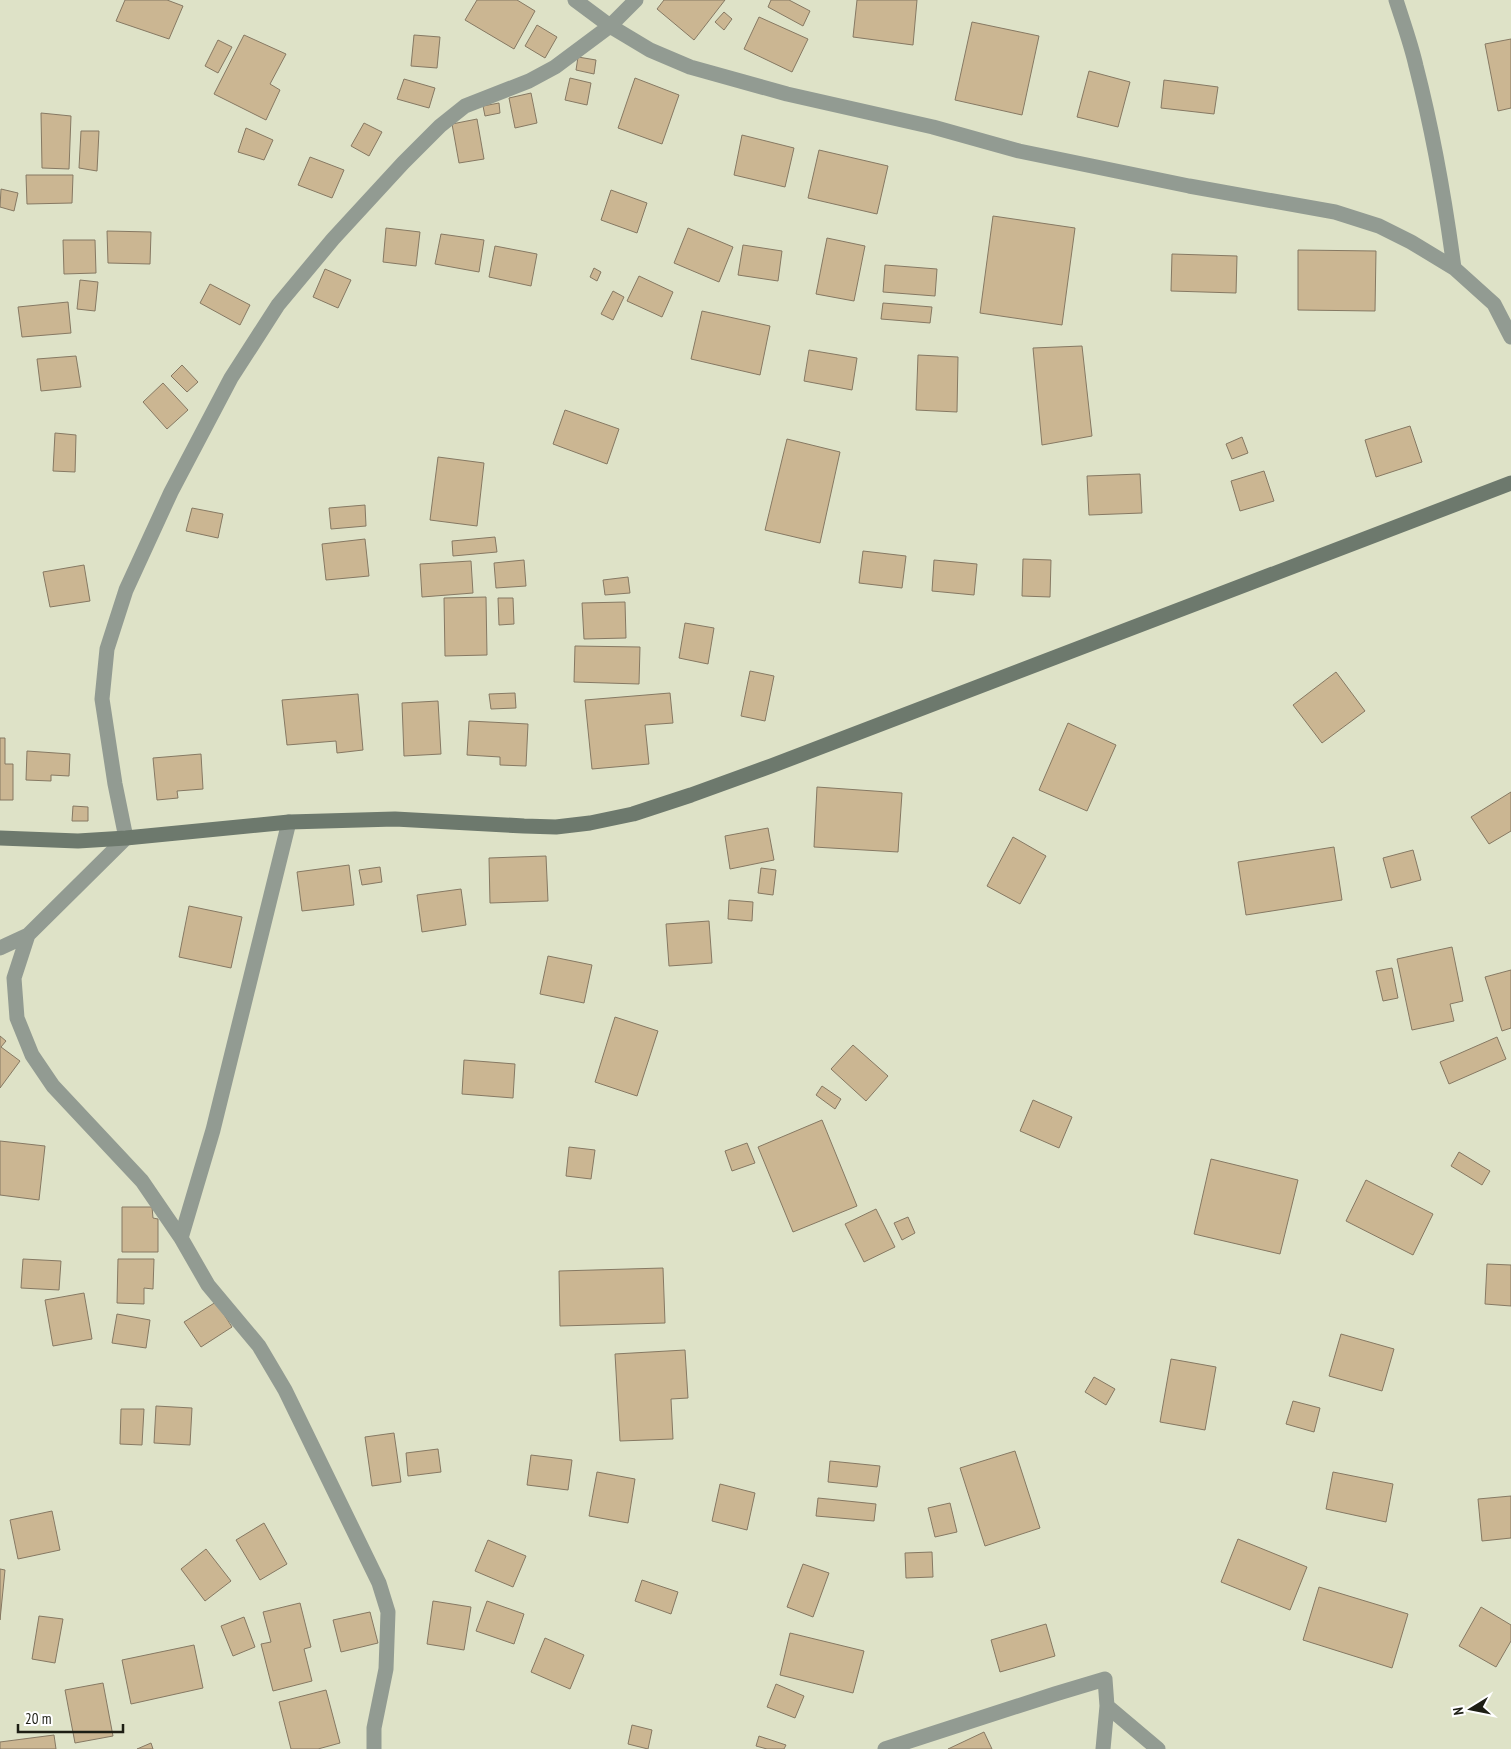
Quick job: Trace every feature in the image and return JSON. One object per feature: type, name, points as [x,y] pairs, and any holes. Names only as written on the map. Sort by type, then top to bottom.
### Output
[{"type":"street","points":[[575,0],[610,26],[650,50],[690,67],[786,94],[933,127],[1019,151],[1097,168],[1335,212],[1379,226],[1412,242],[1454,268],[1494,304],[1511,337]]},
{"type":"street","points":[[126,838],[115,784],[102,699],[107,649],[126,590],[167,501],[231,378],[278,305],[333,239],[440,126],[465,106],[530,81],[555,67],[610,26],[636,0]]},
{"type":"street","points":[[1396,0],[1416,65],[1431,134],[1447,213],[1454,268]]},
{"type":"street","points":[[0,838],[78,841],[289,822],[395,819],[556,827],[590,823],[633,814],[771,766],[1511,483]]},
{"type":"street","points":[[181,1238],[213,1130],[289,822]]},
{"type":"street","points":[[0,948],[28,935],[126,838]]},
{"type":"street","points":[[28,935],[14,978],[17,1018],[32,1055],[53,1086],[142,1181],[181,1238],[208,1285],[259,1346],[285,1390],[379,1583],[388,1612],[386,1669],[374,1728],[374,1749]]},
{"type":"street","points":[[886,1749],[1055,1694],[1105,1680],[1107,1706],[1103,1749]]},
{"type":"street","points":[[1107,1706],[1158,1749]]},
{"type":"building","points":[[125,0],[167,0],[183,6],[169,39],[116,21]]},
{"type":"building","points":[[477,0],[517,0],[535,11],[514,49],[465,20]]},
{"type":"building","points":[[664,0],[725,0],[694,40],[657,9]]},
{"type":"building","points":[[771,0],[789,0],[810,11],[803,26],[768,7]]},
{"type":"building","points":[[857,0],[917,0],[913,45],[853,37]]},
{"type":"building","points":[[724,12],[732,19],[724,30],[715,22]]},
{"type":"building","points":[[759,17],[808,39],[792,72],[744,49]]},
{"type":"building","points":[[972,22],[1039,36],[1022,115],[955,100]]},
{"type":"building","points":[[537,25],[557,37],[545,58],[525,46]]},
{"type":"building","points":[[244,35],[286,54],[270,84],[280,90],[266,120],[214,94]]},
{"type":"building","points":[[414,35],[440,37],[437,68],[411,66]]},
{"type":"building","points":[[1511,39],[1511,108],[1498,111],[1485,44]]},
{"type":"building","points":[[218,40],[232,47],[218,73],[205,66]]},
{"type":"building","points":[[578,57],[596,60],[594,74],[576,70]]},
{"type":"building","points":[[1089,71],[1130,82],[1118,127],[1077,117]]},
{"type":"building","points":[[570,78],[591,83],[587,105],[565,100]]},
{"type":"building","points":[[635,78],[679,95],[662,144],[618,128]]},
{"type":"building","points":[[404,79],[435,88],[429,108],[397,99]]},
{"type":"building","points":[[1164,80],[1218,87],[1214,114],[1161,108]]},
{"type":"building","points":[[531,93],[537,123],[515,128],[509,98]]},
{"type":"building","points":[[499,103],[500,113],[485,116],[483,106]]},
{"type":"building","points":[[41,113],[71,116],[69,169],[42,168]]},
{"type":"building","points":[[477,119],[484,159],[459,163],[452,124]]},
{"type":"building","points":[[364,123],[382,132],[369,156],[351,146]]},
{"type":"building","points":[[246,128],[273,140],[264,160],[238,152]]},
{"type":"building","points":[[81,131],[99,131],[97,171],[79,168]]},
{"type":"building","points":[[742,135],[794,148],[785,187],[734,175]]},
{"type":"building","points":[[819,150],[888,166],[877,214],[808,198]]},
{"type":"building","points":[[310,157],[344,170],[332,198],[298,185]]},
{"type":"building","points":[[26,175],[73,175],[72,203],[27,204]]},
{"type":"building","points":[[1,189],[18,193],[14,211],[0,207]]},
{"type":"building","points":[[611,190],[647,203],[637,233],[601,220]]},
{"type":"building","points":[[993,216],[1075,228],[1062,325],[980,313]]},
{"type":"building","points":[[386,228],[420,232],[416,266],[383,262]]},
{"type":"building","points":[[688,228],[733,247],[719,282],[674,263]]},
{"type":"building","points":[[107,231],[151,232],[150,264],[108,263]]},
{"type":"building","points":[[441,234],[484,240],[479,272],[435,264]]},
{"type":"building","points":[[827,238],[865,246],[854,301],[816,294]]},
{"type":"building","points":[[63,240],[95,240],[96,273],[64,274]]},
{"type":"building","points":[[743,245],[782,251],[778,281],[738,275]]},
{"type":"building","points":[[495,246],[537,254],[531,286],[489,277]]},
{"type":"building","points":[[1298,250],[1376,251],[1375,311],[1298,310]]},
{"type":"building","points":[[1172,254],[1237,256],[1236,293],[1171,291]]},
{"type":"building","points":[[885,265],[937,269],[935,296],[883,292]]},
{"type":"building","points":[[594,268],[601,272],[597,281],[590,277]]},
{"type":"building","points":[[325,269],[351,280],[338,308],[313,297]]},
{"type":"building","points":[[639,276],[673,292],[662,317],[627,301]]},
{"type":"building","points":[[80,280],[98,282],[95,311],[77,309]]},
{"type":"building","points":[[210,284],[250,305],[240,325],[200,303]]},
{"type":"building","points":[[613,291],[624,297],[613,320],[601,314]]},
{"type":"building","points":[[68,302],[71,333],[22,337],[18,307]]},
{"type":"building","points":[[883,303],[932,307],[930,323],[881,319]]},
{"type":"building","points":[[702,311],[770,326],[760,375],[691,359]]},
{"type":"building","points":[[1082,346],[1092,436],[1042,445],[1033,348]]},
{"type":"building","points":[[809,350],[857,358],[852,390],[804,381]]},
{"type":"building","points":[[918,355],[958,357],[957,412],[916,410]]},
{"type":"building","points":[[76,356],[81,387],[41,391],[37,359]]},
{"type":"building","points":[[182,365],[198,382],[187,392],[171,376]]},
{"type":"building","points":[[163,383],[188,410],[167,429],[143,402]]},
{"type":"building","points":[[565,410],[619,429],[607,464],[553,444]]},
{"type":"building","points":[[1410,426],[1422,462],[1376,477],[1365,440]]},
{"type":"building","points":[[55,433],[76,435],[75,472],[53,471]]},
{"type":"building","points":[[1242,437],[1248,453],[1232,459],[1226,444]]},
{"type":"building","points":[[787,439],[840,452],[820,543],[765,530]]},
{"type":"building","points":[[438,457],[484,463],[477,526],[430,520]]},
{"type":"building","points":[[1264,471],[1274,501],[1240,511],[1231,481]]},
{"type":"building","points":[[1140,474],[1142,513],[1089,515],[1087,476]]},
{"type":"building","points":[[365,505],[366,526],[331,529],[329,508]]},
{"type":"building","points":[[192,508],[223,514],[218,538],[186,531]]},
{"type":"building","points":[[495,537],[497,552],[453,556],[452,541]]},
{"type":"building","points":[[365,539],[369,576],[326,580],[322,544]]},
{"type":"building","points":[[863,551],[906,556],[902,588],[859,583]]},
{"type":"building","points":[[1023,559],[1051,560],[1050,597],[1022,596]]},
{"type":"building","points":[[524,560],[526,586],[496,588],[494,563]]},
{"type":"building","points":[[934,560],[977,564],[974,595],[932,591]]},
{"type":"building","points":[[471,561],[473,593],[422,597],[420,564]]},
{"type":"building","points":[[84,565],[90,601],[50,607],[43,572]]},
{"type":"building","points":[[628,577],[630,593],[605,595],[603,580]]},
{"type":"building","points":[[486,597],[487,655],[445,656],[444,598]]},
{"type":"building","points":[[498,598],[513,598],[514,624],[499,625]]},
{"type":"building","points":[[625,602],[626,638],[584,639],[582,603]]},
{"type":"building","points":[[685,623],[714,628],[708,664],[679,658]]},
{"type":"building","points":[[575,646],[640,647],[639,684],[574,682]]},
{"type":"building","points":[[750,671],[774,676],[765,721],[741,716]]},
{"type":"building","points":[[1336,672],[1365,711],[1322,743],[1293,705]]},
{"type":"building","points":[[515,693],[516,708],[491,709],[489,694]]},
{"type":"building","points":[[670,693],[673,723],[645,725],[649,764],[592,769],[585,700]]},
{"type":"building","points":[[358,694],[363,750],[337,753],[336,741],[287,745],[282,700]]},
{"type":"building","points":[[438,701],[441,754],[404,756],[402,703]]},
{"type":"building","points":[[469,721],[528,724],[526,766],[500,765],[500,757],[467,755]]},
{"type":"building","points":[[1068,723],[1116,745],[1087,811],[1039,790]]},
{"type":"building","points":[[0,738],[5,738],[5,764],[13,764],[13,800],[0,800]]},
{"type":"building","points":[[27,751],[70,754],[69,776],[51,775],[51,781],[26,780]]},
{"type":"building","points":[[201,754],[203,789],[177,791],[178,798],[157,800],[153,758]]},
{"type":"building","points":[[817,787],[902,793],[898,852],[814,847]]},
{"type":"building","points":[[1511,792],[1511,831],[1489,844],[1471,817]]},
{"type":"building","points":[[73,806],[88,807],[88,821],[72,821]]},
{"type":"building","points":[[768,828],[774,860],[730,869],[725,836]]},
{"type":"building","points":[[1013,837],[1046,856],[1020,904],[987,886]]},
{"type":"building","points":[[1334,847],[1342,900],[1246,915],[1238,862]]},
{"type":"building","points":[[1413,850],[1421,880],[1391,888],[1383,858]]},
{"type":"building","points":[[546,856],[548,901],[490,903],[489,858]]},
{"type":"building","points":[[349,865],[354,905],[302,911],[297,872]]},
{"type":"building","points":[[380,867],[382,882],[362,885],[359,870]]},
{"type":"building","points":[[761,868],[776,870],[773,895],[758,893]]},
{"type":"building","points":[[461,889],[466,925],[422,932],[417,895]]},
{"type":"building","points":[[729,900],[753,902],[752,921],[728,919]]},
{"type":"building","points":[[189,906],[242,917],[231,968],[179,957]]},
{"type":"building","points":[[709,921],[712,963],[669,966],[666,924]]},
{"type":"building","points":[[1452,947],[1463,1001],[1450,1004],[1454,1021],[1412,1030],[1397,959]]},
{"type":"building","points":[[548,956],[592,965],[584,1003],[540,994]]},
{"type":"building","points":[[1392,968],[1398,998],[1383,1001],[1376,971]]},
{"type":"building","points":[[1511,970],[1511,1028],[1502,1031],[1485,977]]},
{"type":"building","points":[[615,1017],[658,1031],[637,1096],[595,1082]]},
{"type":"building","points":[[0,1036],[6,1041],[1,1047],[20,1061],[0,1088]]},
{"type":"building","points":[[1497,1037],[1506,1059],[1449,1084],[1440,1062]]},
{"type":"building","points":[[853,1045],[888,1076],[866,1101],[831,1069]]},
{"type":"building","points":[[464,1060],[515,1064],[513,1098],[462,1094]]},
{"type":"building","points":[[822,1086],[841,1099],[835,1109],[816,1095]]},
{"type":"building","points":[[1033,1100],[1072,1117],[1059,1148],[1020,1131]]},
{"type":"building","points":[[822,1120],[857,1206],[793,1232],[758,1147]]},
{"type":"building","points":[[0,1141],[45,1146],[39,1200],[0,1195]]},
{"type":"building","points":[[747,1143],[755,1163],[732,1171],[725,1151]]},
{"type":"building","points":[[569,1147],[595,1150],[591,1179],[566,1176]]},
{"type":"building","points":[[1459,1152],[1490,1171],[1482,1185],[1451,1166]]},
{"type":"building","points":[[1211,1159],[1298,1180],[1280,1254],[1194,1234]]},
{"type":"building","points":[[1366,1180],[1433,1214],[1413,1255],[1346,1221]]},
{"type":"building","points":[[122,1207],[152,1207],[153,1218],[158,1219],[158,1252],[122,1252]]},
{"type":"building","points":[[876,1209],[895,1247],[864,1262],[845,1224]]},
{"type":"building","points":[[908,1217],[915,1233],[902,1240],[894,1223]]},
{"type":"building","points":[[23,1259],[61,1261],[59,1290],[21,1288]]},
{"type":"building","points":[[118,1259],[154,1259],[153,1289],[144,1288],[144,1304],[117,1303]]},
{"type":"building","points":[[1487,1264],[1511,1265],[1511,1306],[1485,1304]]},
{"type":"building","points":[[663,1268],[665,1323],[560,1326],[559,1271]]},
{"type":"building","points":[[84,1293],[92,1339],[53,1346],[45,1300]]},
{"type":"building","points":[[216,1302],[232,1327],[201,1347],[184,1322]]},
{"type":"building","points":[[117,1314],[150,1320],[146,1348],[112,1343]]},
{"type":"building","points":[[1341,1334],[1394,1349],[1382,1391],[1329,1376]]},
{"type":"building","points":[[685,1350],[688,1398],[671,1399],[673,1439],[620,1441],[615,1354]]},
{"type":"building","points":[[1171,1359],[1216,1367],[1205,1430],[1160,1422]]},
{"type":"building","points":[[1094,1377],[1115,1389],[1106,1405],[1085,1392]]},
{"type":"building","points":[[1293,1401],[1320,1408],[1314,1432],[1286,1424]]},
{"type":"building","points":[[156,1406],[192,1408],[190,1445],[154,1443]]},
{"type":"building","points":[[121,1409],[144,1409],[142,1445],[120,1444]]},
{"type":"building","points":[[394,1433],[401,1482],[372,1486],[365,1437]]},
{"type":"building","points":[[438,1449],[441,1472],[408,1476],[406,1453]]},
{"type":"building","points":[[1015,1451],[1040,1528],[985,1546],[960,1468]]},
{"type":"building","points":[[531,1455],[572,1460],[568,1490],[527,1485]]},
{"type":"building","points":[[830,1461],[880,1466],[877,1487],[828,1482]]},
{"type":"building","points":[[597,1472],[635,1479],[628,1523],[589,1516]]},
{"type":"building","points":[[1333,1472],[1393,1484],[1386,1522],[1326,1509]]},
{"type":"building","points":[[720,1484],[755,1493],[747,1530],[712,1521]]},
{"type":"building","points":[[1511,1496],[1511,1538],[1482,1541],[1478,1499]]},
{"type":"building","points":[[818,1498],[876,1504],[874,1521],[816,1516]]},
{"type":"building","points":[[950,1503],[957,1532],[935,1537],[928,1508]]},
{"type":"building","points":[[52,1511],[60,1550],[18,1559],[10,1520]]},
{"type":"building","points":[[264,1523],[287,1564],[260,1580],[236,1540]]},
{"type":"building","points":[[1238,1539],[1307,1567],[1290,1610],[1221,1582]]},
{"type":"building","points":[[488,1540],[526,1556],[513,1587],[475,1571]]},
{"type":"building","points":[[206,1549],[231,1581],[205,1601],[181,1569]]},
{"type":"building","points":[[932,1552],[933,1577],[906,1578],[905,1553]]},
{"type":"building","points":[[803,1564],[829,1573],[813,1617],[787,1607]]},
{"type":"building","points":[[0,1569],[5,1570],[0,1620]]},
{"type":"building","points":[[642,1580],[678,1592],[671,1614],[635,1601]]},
{"type":"building","points":[[1319,1587],[1408,1614],[1392,1668],[1303,1640]]},
{"type":"building","points":[[433,1601],[471,1607],[464,1650],[427,1644]]},
{"type":"building","points":[[487,1601],[524,1614],[514,1644],[476,1631]]},
{"type":"building","points":[[300,1603],[311,1647],[304,1649],[312,1681],[273,1691],[261,1644],[271,1642],[263,1612]]},
{"type":"building","points":[[1481,1607],[1511,1625],[1511,1641],[1496,1667],[1459,1646]]},
{"type":"building","points":[[370,1612],[378,1643],[341,1652],[333,1620]]},
{"type":"building","points":[[39,1616],[63,1619],[55,1663],[32,1659]]},
{"type":"building","points":[[244,1617],[255,1647],[233,1656],[221,1626]]},
{"type":"building","points":[[1046,1624],[1055,1656],[1000,1672],[991,1640]]},
{"type":"building","points":[[790,1633],[864,1651],[853,1693],[780,1675]]},
{"type":"building","points":[[545,1638],[584,1655],[570,1689],[531,1672]]},
{"type":"building","points":[[194,1645],[203,1688],[131,1704],[122,1660]]},
{"type":"building","points":[[103,1683],[113,1736],[75,1743],[65,1690]]},
{"type":"building","points":[[776,1684],[804,1696],[795,1718],[767,1707]]},
{"type":"building","points":[[326,1690],[340,1743],[318,1749],[291,1749],[279,1702]]},
{"type":"building","points":[[632,1725],[652,1730],[648,1749],[628,1744]]},
{"type":"building","points":[[984,1732],[992,1749],[948,1749]]},
{"type":"building","points":[[54,1735],[56,1749],[0,1749],[0,1742]]},
{"type":"building","points":[[759,1736],[786,1745],[784,1749],[767,1749],[756,1746]]},
{"type":"building","points":[[151,1743],[153,1749],[137,1749]]}]
